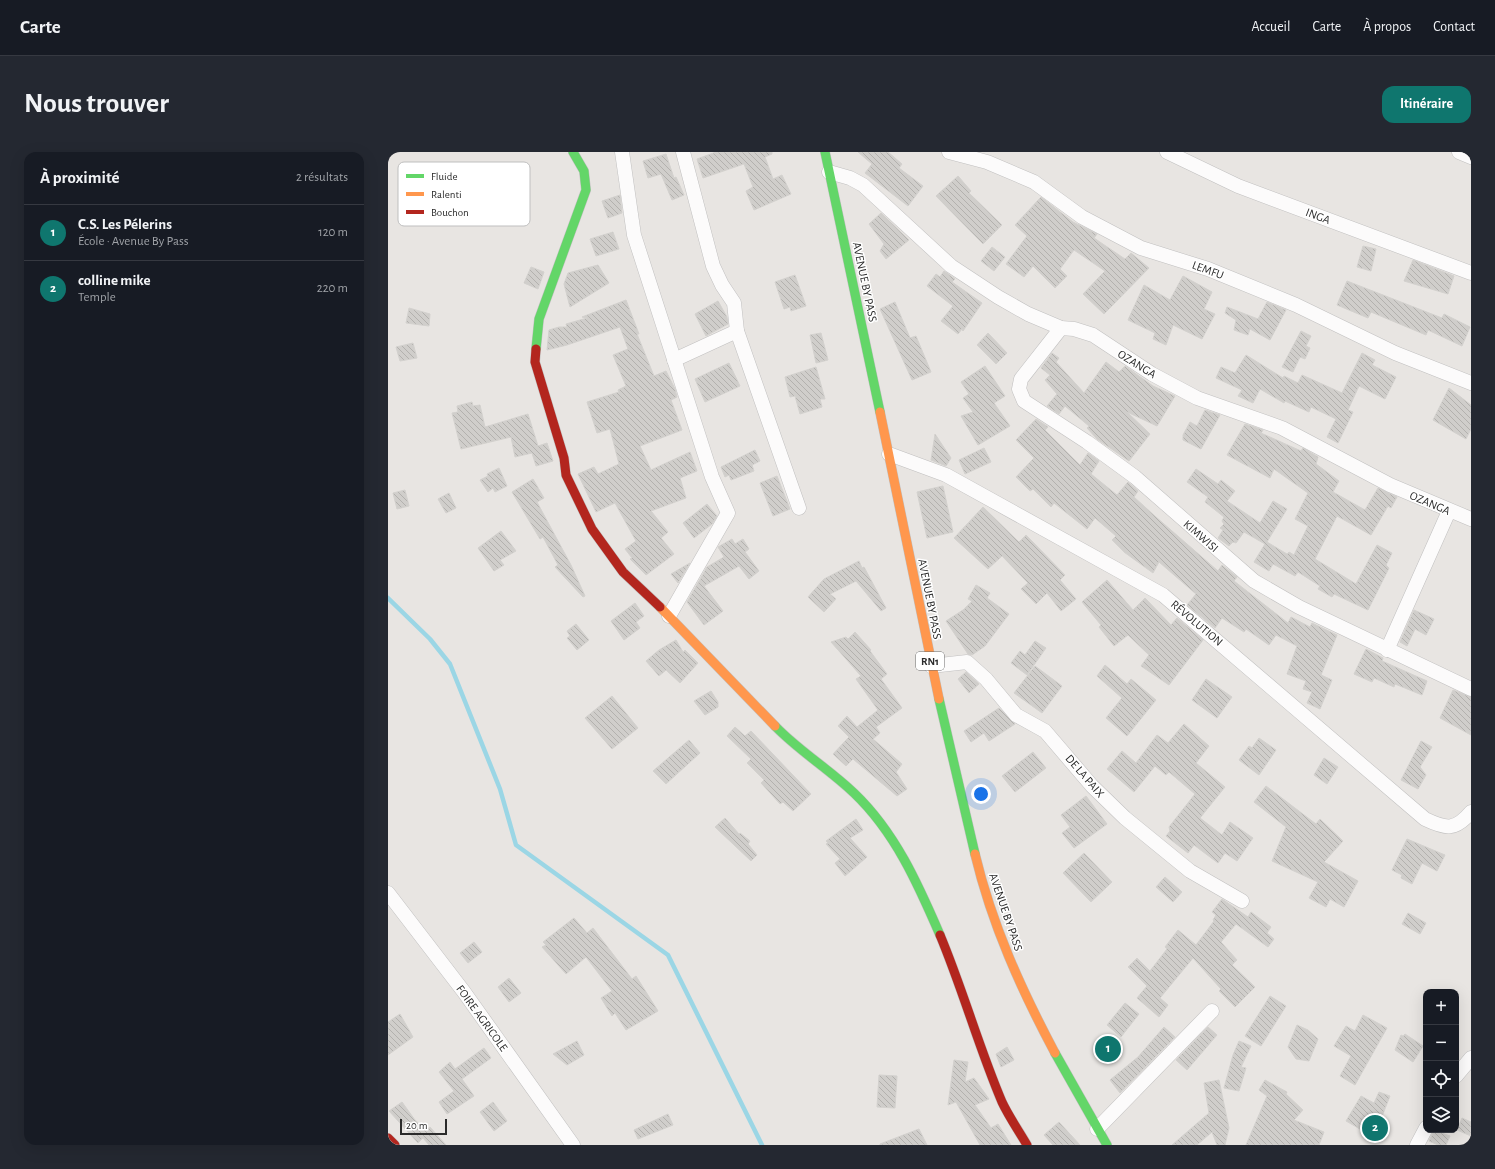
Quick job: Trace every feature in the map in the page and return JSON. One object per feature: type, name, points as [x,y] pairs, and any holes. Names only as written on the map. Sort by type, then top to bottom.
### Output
[{"type":"main road","points":[[573,152],[584,170],[586,190],[539,319],[535,362],[564,458],[566,475],[592,528],[623,572],[669,616],[790,742],[854,792],[892,838],[919,886],[955,971],[974,1029],[1003,1104],[1027,1145]]},
{"type":"main road","name":"AVENUE BY PASS","points":[[825,152],[889,454],[930,666],[981,879],[995,923],[1024,995],[1066,1075],[1107,1145]]},
{"type":"main road","points":[[388,1138],[395,1145]]},
{"type":"street","points":[[622,152],[634,235],[712,477],[728,513],[669,616]]},
{"type":"street","points":[[683,152],[713,266],[722,286],[734,303],[737,331],[799,508]]},
{"type":"street","name":"LEMFU","points":[[949,152],[987,162],[1034,182],[1082,217],[1141,248],[1208,269],[1296,305],[1395,353],[1471,383]]},
{"type":"street","name":"INGA","points":[[1167,152],[1238,186],[1471,273]]},
{"type":"street","points":[[1459,152],[1471,157]]},
{"type":"street","name":"OZANGA","points":[[829,172],[850,178],[863,185],[961,274],[998,298],[1028,314],[1061,328],[1074,329],[1093,335],[1152,374],[1197,398],[1282,428],[1390,486],[1471,519]]},
{"type":"street","name":"KIMWISI","points":[[1061,328],[1021,379],[1019,389],[1024,401],[1087,442],[1135,478],[1254,581],[1299,607],[1471,689]]},
{"type":"street","points":[[674,360],[737,331]]},
{"type":"street","name":"RÉVOLUTION","points":[[889,454],[946,475],[1163,595],[1426,819],[1446,827],[1454,827],[1461,824],[1471,812]]},
{"type":"street","points":[[1387,650],[1449,511]]},
{"type":"street","name":"DE LA PAIX","points":[[930,666],[967,662],[986,679],[1016,715],[1045,731],[1092,786],[1125,818],[1190,871],[1242,901]]},
{"type":"street","name":"FOIRE AGRICOLE","points":[[388,893],[459,986],[573,1145]]},
{"type":"street","points":[[1098,1129],[1212,1011]]},
{"type":"street","points":[[1459,1072],[1471,1058]]},
{"type":"street","points":[[1417,1145],[1423,1133]]},
{"type":"building","points":[[716,152],[772,152],[772,154],[765,157],[773,179],[782,175],[791,194],[754,210],[746,191],[753,187],[744,164],[703,178],[697,159]]},
{"type":"building","points":[[858,152],[888,152],[902,164],[899,168],[923,186],[908,206],[865,173],[872,164]]},
{"type":"building","points":[[666,154],[674,178],[676,177],[684,195],[672,200],[661,174],[648,178],[643,161]]},
{"type":"building","points":[[958,176],[971,191],[969,193],[1002,225],[983,244],[936,196]]},
{"type":"building","points":[[620,195],[622,213],[608,218],[602,201]]},
{"type":"building","points":[[1041,197],[1073,222],[1097,234],[1094,238],[1125,259],[1131,253],[1149,268],[1104,314],[1083,294],[1105,271],[1074,250],[1060,269],[1067,276],[1055,288],[1033,266],[1024,277],[1006,264],[1027,236],[1015,225]]},
{"type":"building","points":[[881,213],[909,240],[886,259],[880,251],[884,244],[869,224]]},
{"type":"building","points":[[613,232],[619,249],[596,256],[590,239]]},
{"type":"building","points":[[1363,246],[1376,249],[1371,271],[1357,267]]},
{"type":"building","points":[[992,247],[1005,257],[994,271],[981,261]]},
{"type":"building","points":[[1413,260],[1454,276],[1448,294],[1404,281]]},
{"type":"building","points":[[598,265],[609,283],[570,307],[564,284],[568,273]]},
{"type":"building","points":[[531,267],[544,272],[538,289],[524,283]]},
{"type":"building","points":[[944,271],[955,279],[952,282],[982,303],[963,331],[962,329],[958,334],[941,321],[953,306],[927,286],[936,274],[940,277]]},
{"type":"building","points":[[795,275],[806,306],[791,311],[790,307],[784,309],[775,282]]},
{"type":"building","points":[[1183,276],[1212,292],[1204,309],[1215,314],[1202,339],[1173,325],[1166,345],[1153,339],[1155,333],[1128,320],[1144,285],[1170,300]]},
{"type":"building","points":[[1347,281],[1442,318],[1444,314],[1470,327],[1462,346],[1428,330],[1426,335],[1371,312],[1368,318],[1337,305]]},
{"type":"building","points":[[626,300],[639,334],[637,334],[654,376],[666,371],[675,389],[677,397],[671,400],[682,430],[640,446],[651,470],[690,452],[697,471],[680,478],[686,498],[651,511],[668,532],[661,538],[674,554],[646,575],[630,559],[632,558],[625,549],[636,541],[615,503],[596,512],[578,474],[594,467],[598,474],[619,464],[610,429],[597,433],[587,402],[619,392],[618,390],[626,386],[613,355],[628,349],[620,327],[567,345],[547,350],[549,330],[559,327],[567,327],[566,324],[587,318],[582,317]]},
{"type":"building","points":[[718,301],[727,317],[728,324],[706,336],[695,314]]},
{"type":"building","points":[[895,302],[910,338],[916,336],[931,372],[912,380],[880,309]]},
{"type":"building","points":[[1267,302],[1286,310],[1270,340],[1250,329],[1248,335],[1234,330],[1236,320],[1225,313],[1227,307],[1258,319]]},
{"type":"building","points":[[409,308],[430,314],[429,326],[406,323]]},
{"type":"building","points":[[1301,331],[1311,336],[1306,346],[1310,348],[1305,359],[1300,357],[1293,372],[1282,367]]},
{"type":"building","points":[[821,333],[828,360],[816,363],[810,335]]},
{"type":"building","points":[[988,333],[1007,353],[996,364],[977,345]]},
{"type":"building","points":[[413,343],[417,358],[400,361],[396,347]]},
{"type":"building","points":[[1052,353],[1059,358],[1056,362],[1084,393],[1106,362],[1119,372],[1125,366],[1153,386],[1175,396],[1157,426],[1127,412],[1150,434],[1129,461],[1097,439],[1087,428],[1089,426],[1065,406],[1059,414],[1047,406],[1057,394],[1045,380],[1050,375],[1041,368]]},
{"type":"building","points":[[1362,353],[1375,360],[1372,365],[1396,377],[1385,399],[1359,386],[1348,410],[1353,412],[1338,443],[1327,437],[1336,419],[1311,407],[1309,412],[1285,401],[1284,403],[1260,389],[1253,403],[1238,396],[1242,390],[1216,378],[1221,367],[1235,373],[1246,355],[1283,378],[1284,376],[1298,383],[1302,375],[1342,393]]},
{"type":"building","points":[[729,363],[740,386],[705,402],[695,379]]},
{"type":"building","points":[[985,366],[1005,396],[994,403],[1010,426],[978,445],[961,416],[973,412],[963,398],[969,394],[961,382]]},
{"type":"building","points":[[816,367],[825,399],[820,399],[822,407],[800,414],[795,396],[790,397],[785,377]]},
{"type":"building","points":[[1449,388],[1471,405],[1471,429],[1466,439],[1433,420]]},
{"type":"building","points":[[472,402],[473,406],[480,405],[485,427],[528,414],[538,446],[547,443],[553,461],[536,466],[532,453],[515,457],[511,437],[461,449],[452,413],[458,412],[457,406]]},
{"type":"building","points":[[1205,410],[1220,415],[1201,449],[1183,440],[1183,435],[1190,422],[1197,426]]},
{"type":"building","points":[[1036,419],[1048,427],[1045,430],[1080,465],[1088,453],[1099,461],[1091,474],[1117,495],[1128,482],[1138,491],[1134,497],[1156,517],[1218,571],[1222,565],[1237,577],[1234,581],[1288,623],[1291,617],[1310,627],[1312,623],[1337,635],[1321,675],[1332,680],[1320,709],[1307,703],[1312,692],[1303,689],[1306,681],[1287,674],[1297,646],[1276,635],[1269,645],[1246,629],[1244,632],[1222,618],[1215,628],[1187,605],[1196,594],[1159,562],[1153,573],[1124,552],[1112,540],[1116,536],[1095,518],[1087,529],[1054,503],[1051,507],[1033,489],[1030,491],[1016,477],[1034,458],[1016,440]]},
{"type":"building","points":[[1245,424],[1263,430],[1261,433],[1301,451],[1303,448],[1318,457],[1316,464],[1339,481],[1333,492],[1365,510],[1378,488],[1397,497],[1391,508],[1388,506],[1371,535],[1337,516],[1315,559],[1356,584],[1377,545],[1392,553],[1386,565],[1389,568],[1368,610],[1334,594],[1332,597],[1318,589],[1320,586],[1298,572],[1295,576],[1273,564],[1269,571],[1254,562],[1265,544],[1244,532],[1236,543],[1233,542],[1229,546],[1218,538],[1223,530],[1220,528],[1224,524],[1222,521],[1224,517],[1205,502],[1208,497],[1187,482],[1196,469],[1218,484],[1221,480],[1235,491],[1227,501],[1260,523],[1273,501],[1287,509],[1267,542],[1287,554],[1289,552],[1294,555],[1308,526],[1295,519],[1308,493],[1274,469],[1270,478],[1227,455]]},
{"type":"building","points":[[935,434],[951,458],[946,466],[931,460]]},
{"type":"building","points":[[984,448],[991,462],[965,474],[959,460]]},
{"type":"building","points":[[755,450],[760,461],[752,465],[754,471],[731,480],[729,475],[725,477],[721,467]]},
{"type":"building","points":[[499,468],[507,486],[495,492],[493,488],[488,492],[480,480],[488,476],[487,474]]},
{"type":"building","points":[[777,476],[790,509],[773,516],[760,483]]},
{"type":"building","points":[[533,479],[544,498],[537,502],[571,565],[585,596],[583,597],[555,567],[558,565],[543,537],[540,539],[512,492]]},
{"type":"building","points":[[943,486],[953,532],[927,538],[917,492]]},
{"type":"building","points":[[405,490],[409,506],[397,509],[393,493]]},
{"type":"building","points":[[449,493],[456,508],[446,513],[438,499]]},
{"type":"building","points":[[707,504],[717,516],[712,524],[694,538],[683,523]]},
{"type":"building","points":[[983,507],[1019,542],[1026,535],[1065,575],[1060,580],[1076,599],[1061,611],[1047,593],[1036,604],[1021,589],[1028,583],[1002,556],[988,569],[954,538]]},
{"type":"building","points":[[501,531],[516,551],[500,560],[504,565],[494,571],[478,548]]},
{"type":"building","points":[[732,539],[735,544],[743,539],[749,549],[745,552],[759,571],[749,579],[739,566],[704,586],[723,611],[704,625],[687,602],[707,567],[724,557],[718,547]]},
{"type":"building","points":[[859,561],[862,568],[864,567],[886,608],[881,611],[856,581],[830,594],[836,599],[824,612],[808,597],[824,579]]},
{"type":"building","points":[[690,563],[678,583],[671,574]]},
{"type":"building","points":[[1107,580],[1133,610],[1145,598],[1171,625],[1177,618],[1203,640],[1169,685],[1141,666],[1149,655],[1128,635],[1114,646],[1099,627],[1101,625],[1082,602]]},
{"type":"building","points":[[976,585],[990,593],[987,598],[1009,614],[985,646],[972,655],[968,654],[946,621],[963,610],[972,601],[968,599]]},
{"type":"building","points":[[635,603],[644,616],[636,622],[640,628],[624,640],[611,621]]},
{"type":"building","points":[[1414,610],[1434,619],[1426,635],[1415,629],[1407,646],[1400,642]]},
{"type":"building","points":[[576,624],[589,640],[577,650],[567,638],[570,636],[567,631]]},
{"type":"building","points":[[855,632],[871,650],[870,651],[887,674],[881,679],[902,708],[876,727],[880,733],[873,739],[902,764],[896,772],[907,789],[897,796],[853,759],[846,766],[833,754],[849,737],[838,726],[847,716],[857,727],[878,710],[856,679],[861,676],[831,642],[846,637],[848,639]]},
{"type":"building","points":[[676,640],[683,652],[685,650],[698,663],[680,683],[666,670],[659,676],[646,661],[659,650]]},
{"type":"building","points":[[1035,641],[1046,648],[1027,675],[1011,663],[1020,651],[1025,655]]},
{"type":"building","points":[[1366,649],[1383,658],[1382,661],[1427,681],[1422,695],[1395,684],[1394,687],[1374,678],[1372,682],[1354,674]]},
{"type":"building","points":[[1105,665],[1127,684],[1131,679],[1156,700],[1127,736],[1106,718],[1122,698],[1097,676]]},
{"type":"building","points":[[1035,666],[1062,686],[1042,713],[1014,693]]},
{"type":"building","points":[[966,672],[979,684],[969,693],[958,679]]},
{"type":"building","points":[[1206,679],[1232,697],[1217,718],[1192,700]]},
{"type":"building","points":[[1453,690],[1471,697],[1471,735],[1440,718]]},
{"type":"building","points":[[711,691],[718,702],[718,707],[705,715],[694,701]]},
{"type":"building","points":[[612,696],[638,728],[612,749],[585,718]]},
{"type":"building","points":[[999,708],[1015,724],[989,741],[984,733],[971,742],[964,731]]},
{"type":"building","points":[[1184,724],[1209,746],[1196,763],[1225,787],[1200,818],[1222,835],[1230,822],[1253,838],[1237,861],[1225,853],[1218,863],[1194,845],[1188,853],[1166,836],[1170,831],[1169,827],[1195,794],[1169,772],[1166,775],[1155,766],[1134,792],[1107,769],[1122,751],[1136,763],[1157,735],[1168,743]]},
{"type":"building","points":[[735,727],[745,736],[751,731],[811,794],[793,811],[783,802],[780,804],[761,783],[764,780],[747,763],[751,759],[727,736]]},
{"type":"building","points":[[1259,738],[1276,750],[1259,775],[1239,760],[1249,746],[1252,748]]},
{"type":"building","points":[[689,740],[700,753],[666,784],[653,771]]},
{"type":"building","points":[[1421,741],[1432,747],[1420,767],[1426,775],[1418,789],[1401,780]]},
{"type":"building","points":[[1033,752],[1046,768],[1015,792],[1002,776]]},
{"type":"building","points":[[1324,758],[1338,767],[1327,784],[1314,775]]},
{"type":"building","points":[[1266,786],[1316,824],[1320,819],[1343,841],[1324,862],[1358,881],[1344,907],[1330,899],[1326,907],[1309,898],[1318,882],[1272,861],[1286,827],[1254,802]]},
{"type":"building","points":[[1086,796],[1107,824],[1074,848],[1062,833],[1070,827],[1061,815]]},
{"type":"building","points":[[725,818],[739,834],[740,833],[750,841],[748,844],[757,855],[751,861],[715,827]]},
{"type":"building","points":[[856,819],[863,830],[850,838],[867,857],[845,876],[835,863],[840,859],[826,844],[828,843],[826,841]]},
{"type":"building","points":[[1407,839],[1445,855],[1437,871],[1422,863],[1412,884],[1401,878],[1402,875],[1392,870]]},
{"type":"building","points":[[1084,853],[1112,882],[1091,902],[1063,873]]},
{"type":"building","points":[[1165,877],[1182,892],[1173,902],[1156,887]]},
{"type":"building","points":[[1222,899],[1248,917],[1251,912],[1271,927],[1267,933],[1274,939],[1268,947],[1236,924],[1221,942],[1237,960],[1232,965],[1255,987],[1235,1007],[1219,991],[1221,989],[1193,958],[1160,998],[1168,1005],[1159,1017],[1137,998],[1147,986],[1128,967],[1137,958],[1150,971],[1167,949],[1165,947],[1178,930],[1196,945],[1214,921],[1213,920],[1216,915],[1212,912]]},
{"type":"building","points":[[1408,913],[1426,923],[1420,934],[1402,924]]},
{"type":"building","points":[[574,918],[587,933],[593,928],[632,979],[636,976],[658,1011],[626,1030],[615,1013],[612,1016],[601,998],[612,991],[586,957],[566,974],[542,947],[546,945],[543,942]]},
{"type":"building","points":[[474,942],[482,952],[468,963],[460,953]]},
{"type":"building","points":[[509,978],[521,993],[509,1002],[498,987]]},
{"type":"building","points":[[1270,996],[1286,1006],[1261,1046],[1245,1036]]},
{"type":"building","points":[[1125,1003],[1139,1014],[1121,1037],[1107,1025]]},
{"type":"building","points":[[400,1014],[413,1037],[388,1055],[388,1022]]},
{"type":"building","points":[[1363,1015],[1387,1028],[1355,1085],[1340,1076],[1351,1056],[1334,1046],[1346,1026],[1355,1031]]},
{"type":"building","points":[[1297,1025],[1308,1030],[1318,1039],[1309,1061],[1296,1059],[1288,1047]]},
{"type":"building","points":[[1164,1027],[1175,1037],[1120,1093],[1110,1080],[1138,1057]]},
{"type":"building","points":[[1208,1027],[1217,1035],[1187,1070],[1176,1060]]},
{"type":"building","points":[[1405,1034],[1423,1046],[1413,1062],[1395,1050],[1401,1035],[1403,1036]]},
{"type":"building","points":[[577,1041],[584,1055],[567,1065],[553,1054]]},
{"type":"building","points":[[1239,1041],[1251,1046],[1241,1067],[1246,1068],[1239,1091],[1224,1088],[1233,1055]]},
{"type":"building","points":[[1007,1047],[1014,1060],[1001,1067],[996,1054]]},
{"type":"building","points":[[484,1048],[491,1058],[462,1079],[474,1096],[447,1114],[439,1102],[454,1091],[439,1072],[450,1062],[455,1069]]},
{"type":"building","points":[[954,1060],[968,1062],[965,1082],[974,1078],[989,1099],[975,1105],[991,1128],[998,1124],[1011,1145],[980,1145],[956,1102],[948,1105]]},
{"type":"building","points":[[879,1075],[897,1076],[895,1108],[877,1107]]},
{"type":"building","points":[[1219,1080],[1229,1128],[1225,1145],[1217,1145],[1212,1132],[1197,1145],[1172,1145],[1209,1113],[1204,1083]]},
{"type":"building","points":[[1265,1080],[1287,1092],[1286,1094],[1303,1110],[1294,1120],[1324,1132],[1319,1145],[1246,1145],[1267,1096],[1259,1090]]},
{"type":"building","points":[[1379,1092],[1390,1096],[1374,1137],[1346,1121],[1361,1096],[1374,1103]]},
{"type":"building","points":[[402,1102],[415,1120],[426,1130],[430,1127],[446,1145],[429,1145],[423,1138],[418,1143],[389,1111]]},
{"type":"building","points":[[493,1102],[507,1121],[494,1131],[480,1112]]},
{"type":"building","points":[[668,1114],[673,1125],[638,1139],[634,1130]]},
{"type":"building","points":[[1462,1118],[1471,1122],[1471,1136],[1459,1131],[1459,1125]]},
{"type":"building","points":[[1059,1122],[1080,1145],[1053,1145],[1044,1135]]},
{"type":"building","points":[[919,1129],[927,1145],[880,1145],[880,1144]]},
{"type":"building","points":[[1433,1133],[1442,1133],[1450,1136],[1446,1145],[1438,1145],[1429,1141]]},
{"type":"waterway","points":[[388,598],[430,639],[450,664],[500,789],[516,845],[668,955],[762,1145]]},
{"type":"traffic: fast","points":[[536,349],[539,319],[586,190],[584,171],[573,152]]},
{"type":"traffic: fast","points":[[825,152],[880,412]]},
{"type":"traffic: fast","points":[[939,699],[975,854]]},
{"type":"traffic: fast","points":[[775,726],[794,744],[854,793],[882,824],[914,878],[940,935]]},
{"type":"traffic: fast","points":[[1055,1053],[1107,1145]]},
{"type":"traffic: slow","points":[[880,412],[939,699]]},
{"type":"traffic: slow","points":[[660,607],[775,726]]},
{"type":"traffic: slow","points":[[975,854],[990,906],[1019,981],[1055,1053]]},
{"type":"traffic: jam","points":[[536,349],[535,362],[564,458],[566,475],[592,529],[623,572],[660,607]]},
{"type":"traffic: jam","points":[[940,935],[1002,1102],[1027,1145]]},
{"type":"traffic: jam","points":[[388,1138],[395,1145]]},
{"type":"place","name":"C.S. Les Pélerins","points":[[1108,1049]]},
{"type":"place","name":"colline mike","points":[[1375,1128]]}]
